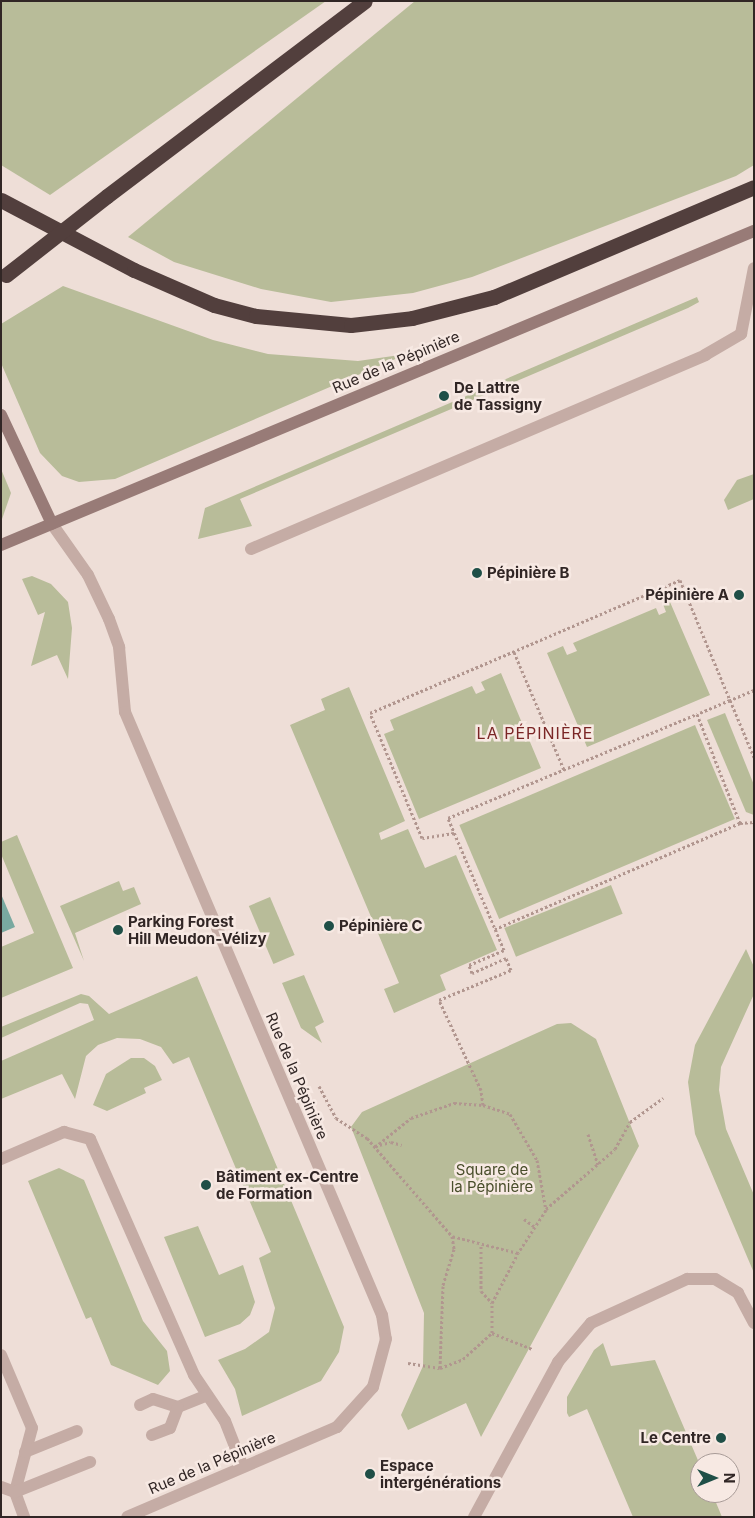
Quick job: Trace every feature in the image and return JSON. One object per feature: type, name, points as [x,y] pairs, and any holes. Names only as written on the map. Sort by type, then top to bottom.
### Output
[{"type":"highway","points":[[4,276],[365,1]]},
{"type":"highway","points":[[1,200],[134,270],[214,305],[256,316],[351,325],[412,318],[494,296],[754,187]]},
{"type":"main road","name":"Rue de la Pépinière","points":[[1,545],[754,231]]},
{"type":"main road","points":[[1,415],[52,524]]},
{"type":"street","points":[[251,549],[705,355],[741,334],[754,268]]},
{"type":"street","name":"Rue de la Pépinière","points":[[52,524],[88,576],[109,619],[119,647],[125,712],[382,1315],[383,1360],[373,1387],[337,1427],[127,1517]]},
{"type":"street","points":[[1,1159],[64,1132],[90,1139],[207,1395],[225,1422],[243,1467]]},
{"type":"street","points":[[474,1517],[558,1362],[591,1323],[687,1279],[715,1279],[738,1293],[754,1323]]},
{"type":"street","points":[[1,1355],[32,1428],[15,1492],[24,1517]]},
{"type":"street","points":[[140,1405],[153,1400],[178,1407],[207,1395]]},
{"type":"street","points":[[152,1435],[170,1428],[178,1407]]},
{"type":"street","points":[[25,1452],[77,1431]]},
{"type":"street","points":[[1,1487],[15,1492],[90,1462]]},
{"type":"path","points":[[454,833],[422,838],[370,713],[680,580],[754,757]]},
{"type":"path","points":[[514,652],[564,770]]},
{"type":"path","points":[[483,1104],[481,1090],[439,1000],[511,970],[506,958],[472,973],[469,965],[504,950],[448,818],[754,690]]},
{"type":"path","points":[[697,714],[740,823]]},
{"type":"path","points":[[495,929],[740,823],[754,822]]},
{"type":"path","points":[[320,1086],[336,1118],[375,1147],[452,1236],[481,1246],[518,1253]]},
{"type":"path","points":[[383,1360],[440,1368],[463,1359],[492,1333],[492,1303],[518,1253],[546,1210],[615,1149],[630,1122],[663,1098]]},
{"type":"path","points":[[375,1147],[390,1131],[429,1110],[454,1103],[483,1104],[510,1114],[525,1136],[538,1160],[546,1210]]},
{"type":"path","points":[[588,1134],[598,1164]]},
{"type":"path","points":[[375,1147],[392,1142],[402,1145]]},
{"type":"path","points":[[524,1219],[535,1227]]},
{"type":"path","points":[[440,1368],[443,1286],[454,1249],[452,1236]]},
{"type":"path","points":[[481,1246],[481,1291],[492,1303]]},
{"type":"path","points":[[492,1333],[558,1362]]},
{"type":"green space","points":[[1,1],[326,1],[50,195],[1,165]]},
{"type":"green space","points":[[415,1],[754,1],[754,165],[736,176],[472,277],[413,293],[331,302],[261,289],[174,262],[128,237]]},
{"type":"green space","points":[[63,286],[213,340],[268,354],[358,361],[407,354],[115,479],[79,482],[62,476],[40,453],[1,363],[1,324]]},
{"type":"green space","points":[[697,297],[699,302],[688,308],[240,499],[252,526],[198,539],[205,508]]},
{"type":"green space","points":[[1,469],[11,493],[1,522]]},
{"type":"green space","points":[[754,474],[754,499],[728,510],[724,500],[737,480]]},
{"type":"green space","points":[[32,576],[51,584],[68,602],[72,628],[68,679],[57,655],[31,666],[45,612],[38,615],[22,579]]},
{"type":"green space","points":[[670,602],[710,695],[587,747],[547,653],[563,646],[567,655],[577,651],[573,643],[656,608],[659,615],[666,612],[663,604]]},
{"type":"green space","points":[[501,673],[541,768],[419,819],[384,734],[394,730],[390,720],[472,686],[476,694],[485,690],[481,682]]},
{"type":"green space","points":[[349,687],[405,821],[379,833],[381,840],[408,829],[425,868],[456,855],[497,950],[440,975],[446,990],[394,1013],[384,989],[399,983],[290,725],[325,710],[321,699]]},
{"type":"green space","points":[[725,713],[754,785],[754,815],[746,812],[707,720]]},
{"type":"green space","points":[[695,725],[735,819],[499,919],[459,825]]},
{"type":"green space","points":[[17,835],[73,968],[1,998],[1,947],[34,933],[1,854],[1,842]]},
{"type":"green space","points":[[119,881],[123,891],[134,887],[141,904],[75,933],[84,961],[60,906]]},
{"type":"green space","points":[[611,885],[623,914],[516,957],[504,928]]},
{"type":"green space","points":[[270,897],[295,955],[273,964],[249,906]]},
{"type":"green space","points":[[746,949],[754,967],[754,994],[721,1067],[719,1090],[726,1129],[754,1195],[754,1273],[695,1134],[688,1082],[695,1045]]},
{"type":"green space","points":[[304,975],[324,1022],[315,1027],[322,1043],[301,1028],[282,983]]},
{"type":"green space","points":[[197,976],[344,1327],[339,1352],[321,1381],[242,1416],[235,1389],[218,1360],[245,1349],[269,1332],[275,1308],[259,1258],[271,1252],[189,1057],[173,1064],[161,1047],[140,1039],[117,1038],[98,1045],[86,1056],[75,1099],[62,1074],[1,1099],[1,1061],[94,1020],[88,1004],[80,1003],[1,1038],[1,1027],[81,994],[89,996],[109,1014]]},
{"type":"green space","name":"Square de la Pépinière","points":[[571,1023],[596,1039],[639,1146],[481,1437],[466,1403],[408,1430],[401,1415],[423,1366],[424,1313],[351,1127],[362,1112],[557,1024]]},
{"type":"green space","points":[[131,1058],[144,1058],[155,1066],[162,1080],[144,1088],[146,1093],[107,1111],[93,1105],[106,1074]]},
{"type":"green space","points":[[59,1168],[84,1180],[143,1321],[167,1351],[170,1371],[158,1385],[111,1365],[91,1317],[86,1319],[28,1181]]},
{"type":"green space","points":[[198,1226],[219,1275],[243,1265],[255,1302],[250,1315],[240,1324],[205,1337],[164,1237]]},
{"type":"green space","points":[[603,1343],[611,1366],[655,1360],[695,1453],[690,1453],[690,1503],[716,1503],[722,1517],[633,1517],[587,1409],[569,1417],[567,1413],[567,1397],[594,1350]]},
{"type":"water","points":[[1,894],[15,927],[1,933]]},
{"type":"place","name":"De Lattre de Tassigny","points":[[444,396]]},
{"type":"place","name":"Pépinière B","points":[[477,573]]},
{"type":"place","name":"Pépinière A","points":[[739,595]]},
{"type":"place","name":"Pépinière C","points":[[329,926]]},
{"type":"place","name":"Parking Forest Hill Meudon-Vélizy","points":[[118,930]]},
{"type":"place","name":"Bâtiment ex-Centre de Formation","points":[[206,1185]]},
{"type":"place","name":"Le Centre","points":[[721,1438]]},
{"type":"place","name":"Espace intergénérations","points":[[370,1474]]},
{"type":"district","name":"LA PÉPINIÈRE","points":[[535,733]]}]
